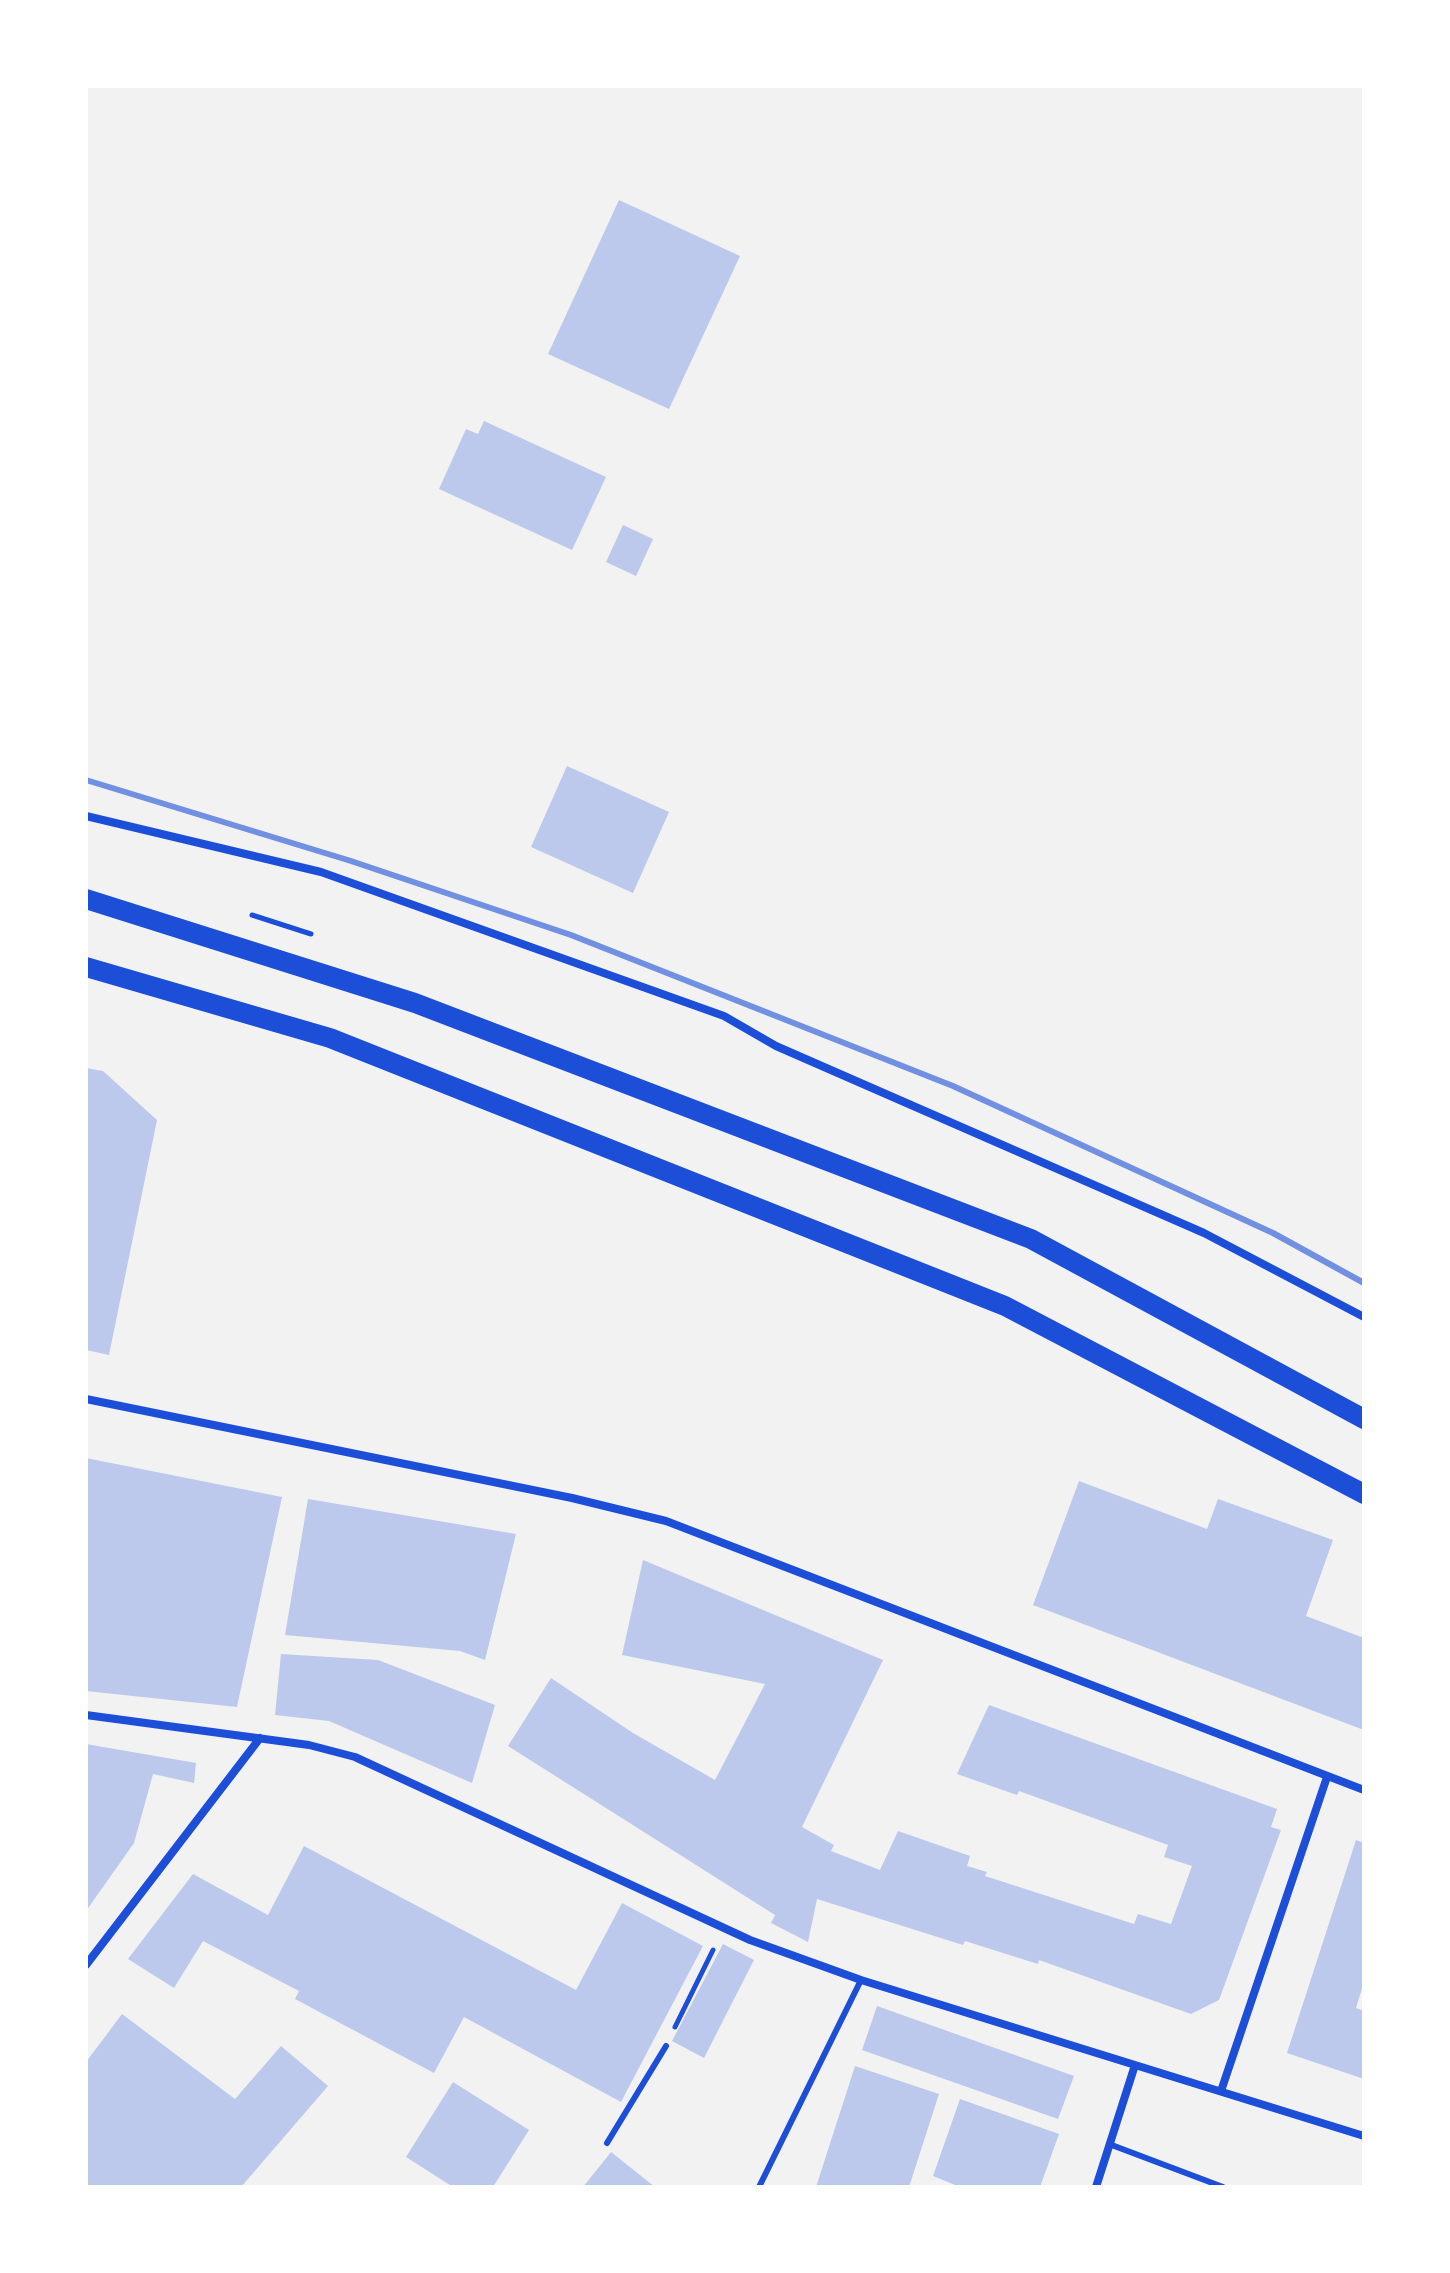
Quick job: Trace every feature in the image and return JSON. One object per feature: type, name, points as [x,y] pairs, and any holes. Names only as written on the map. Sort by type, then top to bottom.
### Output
[{"type":"main road","points":[[86,899],[415,1003],[1031,1239],[1364,1419]]},
{"type":"main road","points":[[86,967],[330,1038],[1005,1306],[1364,1494]]},
{"type":"street","points":[[86,816],[321,872],[724,1016],[776,1046],[1204,1233],[1364,1317]]},
{"type":"street","points":[[86,1399],[572,1498],[666,1521],[1364,1790]]},
{"type":"street","points":[[86,1715],[260,1738],[355,1757],[723,1927],[861,1980],[1364,2136]]},
{"type":"street","points":[[86,1965],[260,1738]]},
{"type":"street","points":[[1221,2091],[1327,1777]]},
{"type":"street","points":[[1096,2187],[1135,2065]]},
{"type":"lane","points":[[759,2187],[861,1980]]},
{"type":"lane","points":[[607,2143],[666,2046]]},
{"type":"lane","points":[[1109,2144],[1223,2187]]},
{"type":"path","points":[[666,2046],[723,1927]]},
{"type":"building","points":[[619,200],[740,256],[669,409],[548,354]]},
{"type":"building","points":[[484,421],[606,477],[572,550],[439,489],[466,429],[478,434]]},
{"type":"building","points":[[623,525],[653,539],[636,576],[606,562]]},
{"type":"building","points":[[567,766],[669,812],[633,893],[531,847]]},
{"type":"building","points":[[86,1068],[103,1071],[157,1120],[109,1355],[86,1350]]},
{"type":"building","points":[[86,1458],[282,1497],[237,1707],[86,1691]]},
{"type":"building","points":[[1079,1481],[1207,1529],[1218,1499],[1333,1540],[1306,1616],[1364,1638],[1364,1730],[1033,1605]]},
{"type":"building","points":[[308,1499],[516,1534],[485,1660],[460,1651],[285,1635]]},
{"type":"building","points":[[643,1560],[883,1660],[802,1827],[834,1845],[831,1851],[880,1870],[898,1831],[970,1856],[967,1866],[987,1872],[985,1876],[1134,1924],[1138,1914],[1171,1924],[1192,1866],[1164,1857],[1168,1845],[1019,1791],[1017,1795],[957,1774],[989,1705],[1277,1809],[1271,1827],[1281,1830],[1219,2000],[1191,2014],[1039,1960],[1038,1964],[965,1941],[963,1945],[817,1899],[808,1942],[771,1923],[775,1915],[508,1746],[551,1678],[633,1733],[715,1780],[765,1684],[622,1655]]},
{"type":"building","points":[[281,1654],[378,1660],[495,1705],[472,1783],[329,1721],[275,1715]]},
{"type":"building","points":[[86,1744],[196,1763],[194,1783],[153,1774],[134,1843],[86,1911]]},
{"type":"building","points":[[1356,1840],[1364,1843],[1364,1982],[1356,2008],[1364,2011],[1364,2079],[1287,2053]]},
{"type":"building","points":[[304,1846],[576,1990],[622,1903],[703,1946],[621,2102],[464,2017],[434,2073],[295,1999],[299,1991],[203,1941],[174,1988],[128,1959],[193,1874],[268,1915]]},
{"type":"building","points":[[723,1944],[754,1960],[704,2058],[672,2041]]},
{"type":"building","points":[[877,2006],[1074,2076],[1058,2119],[862,2050]]},
{"type":"building","points":[[122,2014],[235,2099],[281,2046],[328,2086],[241,2187],[86,2187],[86,2062]]},
{"type":"building","points":[[855,2066],[939,2094],[909,2187],[816,2187]]},
{"type":"building","points":[[453,2082],[529,2130],[493,2187],[453,2187],[406,2157]]},
{"type":"building","points":[[960,2099],[1059,2134],[1040,2187],[960,2187],[933,2176]]},
{"type":"building","points":[[611,2152],[655,2187],[583,2187]]},
{"type":"railway","points":[[86,780],[351,861],[571,935],[953,1086],[1273,1233],[1364,1283]]}]
